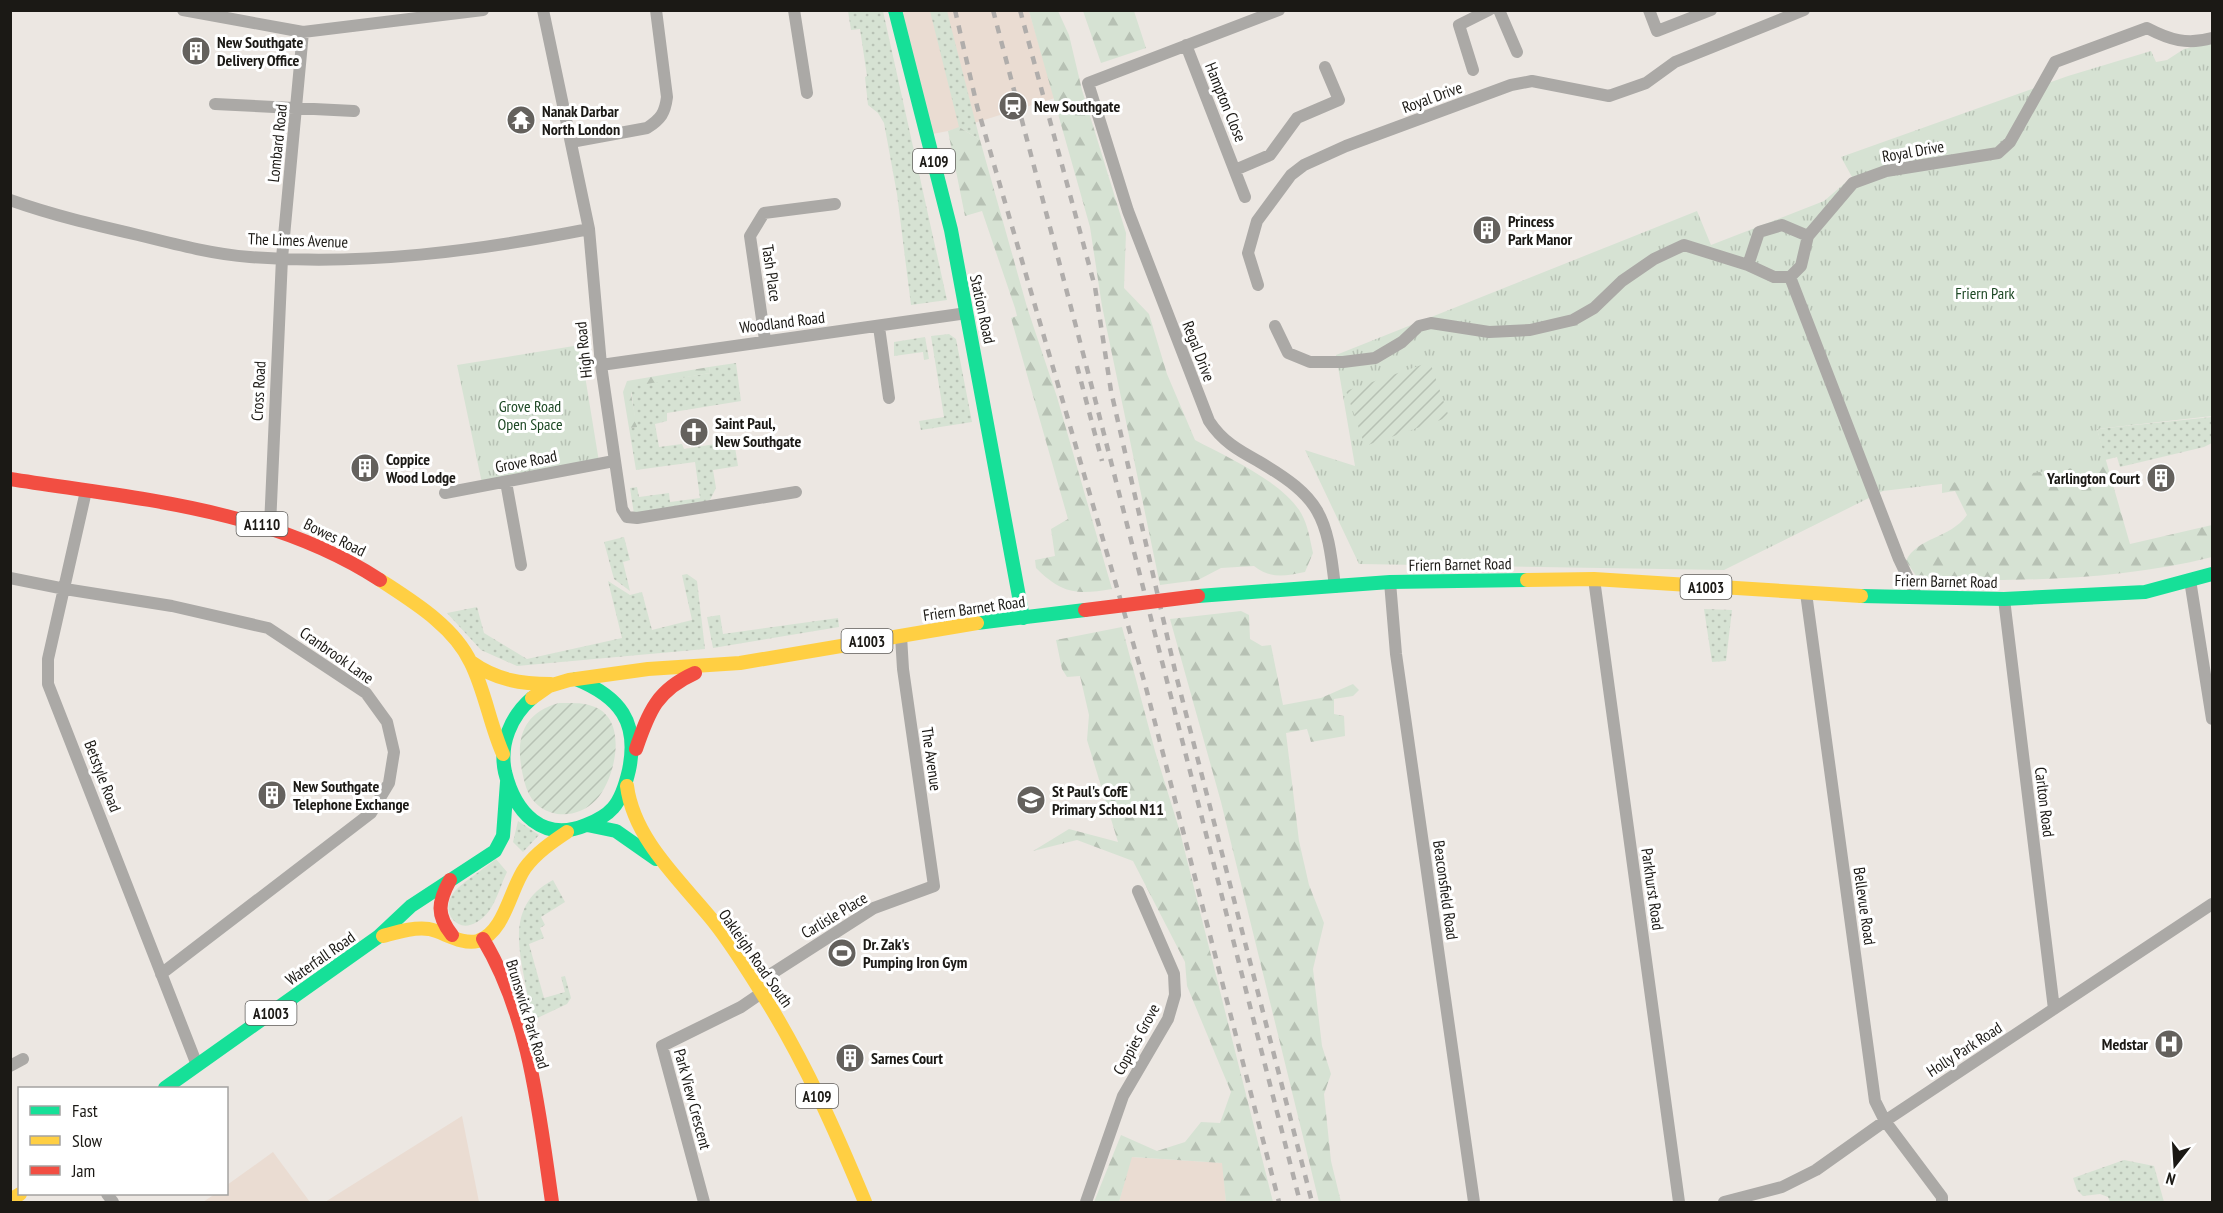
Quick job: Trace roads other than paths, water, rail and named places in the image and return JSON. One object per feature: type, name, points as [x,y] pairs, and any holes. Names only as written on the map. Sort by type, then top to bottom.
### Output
[{"type":"main road","name":"Station Road","points":[[895,10],[939,179],[967,313],[1023,618]]},
{"type":"main road","name":"Bowes Road","points":[[10,479],[189,507],[270,526],[329,551],[382,580],[451,634],[471,663],[492,729],[503,754]]},
{"type":"main road","name":"Friern Barnet Road","points":[[576,679],[648,669],[711,667],[1023,618],[1198,596],[1390,582],[1594,579],[1806,593],[2004,599],[2145,592],[2212,574]]},
{"type":"main road","name":"Bowes Road","points":[[471,663],[497,678],[528,685],[552,684]]},
{"type":"main road","name":"Friern Barnet Road","points":[[634,754],[650,711],[660,693],[675,680],[711,667]]},
{"type":"main road","name":"A1003","points":[[378,937],[405,911],[491,855],[499,846],[503,836],[507,780],[503,754],[504,741],[518,712],[526,702],[552,684],[576,679],[594,685],[619,707],[632,730],[634,754],[619,803],[613,810],[587,825],[567,832],[553,832],[528,816],[517,801],[507,780]]},
{"type":"main road","name":"Oakleigh Road South","points":[[627,777],[628,802],[633,814],[669,869],[699,904],[760,988],[787,1034],[866,1203]]},
{"type":"main road","name":"Oakleigh Road South","points":[[587,825],[600,824],[624,834],[669,869]]},
{"type":"main road","name":"A1003","points":[[378,937],[409,928],[431,929],[471,943],[483,939],[497,921],[523,871],[531,861],[567,832]]},
{"type":"main road","points":[[451,879],[442,893],[438,915],[452,935]]},
{"type":"main road","name":"Waterfall Road","points":[[168,1087],[378,937]]},
{"type":"main road","name":"Brunswick Park Road","points":[[483,939],[501,970],[519,1028],[538,1107],[552,1203]]},
{"type":"street","points":[[183,10],[303,32],[483,10]]},
{"type":"street","name":"High Road","points":[[543,10],[589,229],[601,365],[622,509],[627,517],[637,518],[796,492]]},
{"type":"street","points":[[571,142],[647,128],[665,112],[667,97],[656,10]]},
{"type":"street","points":[[794,10],[807,93]]},
{"type":"street","points":[[1186,45],[1254,15],[1279,10]]},
{"type":"street","points":[[1473,70],[1459,26],[1489,10]]},
{"type":"street","points":[[1499,10],[1517,52]]},
{"type":"street","points":[[1649,10],[1658,31],[1711,10]]},
{"type":"street","name":"Royal Drive","points":[[1258,285],[1248,253],[1257,221],[1291,175],[1304,165],[1346,146],[1511,85],[1532,81],[1609,96],[1646,83],[1675,62],[1804,10]]},
{"type":"street","name":"Royal Drive","points":[[1808,236],[1853,183],[1886,171],[1998,153],[2010,142],[2055,62],[2147,28],[2172,40],[2194,43],[2212,38]]},
{"type":"street","name":"Lombard Road","points":[[282,258],[303,32]]},
{"type":"street","name":"Regal Drive","points":[[1186,45],[1088,83],[1128,211],[1209,421],[1226,442],[1292,482],[1306,494],[1327,533],[1335,587]]},
{"type":"street","name":"Hampton Close","points":[[1186,45],[1245,197]]},
{"type":"street","name":"Hampton Close","points":[[1235,170],[1270,155],[1296,118],[1339,100],[1325,67]]},
{"type":"street","points":[[215,104],[297,110],[354,111]]},
{"type":"street","name":"The Limes Avenue","points":[[10,200],[86,223],[166,242],[248,257],[357,259],[473,250],[589,229]]},
{"type":"street","name":"Tash Place","points":[[765,340],[750,236],[753,228],[764,213],[835,204]]},
{"type":"street","points":[[1275,326],[1288,353],[1310,362],[1343,362],[1375,358],[1402,342],[1419,326],[1431,323],[1489,332],[1530,330],[1573,320],[1594,308],[1622,281],[1654,259],[1684,245],[1748,265],[1774,277],[1790,277],[1800,266],[1808,236],[1782,225],[1759,232],[1748,265]]},
{"type":"street","name":"Cross Road","points":[[270,526],[282,258]]},
{"type":"street","points":[[1790,277],[1899,559],[1917,597]]},
{"type":"street","name":"Woodland Road","points":[[601,365],[967,313]]},
{"type":"street","points":[[879,327],[889,398]]},
{"type":"street","name":"Grove Road","points":[[445,493],[614,461]]},
{"type":"street","points":[[506,482],[521,565]]},
{"type":"street","name":"Betstyle Road","points":[[86,491],[48,658],[48,684],[75,748],[197,1065]]},
{"type":"street","name":"Cranbrook Lane","points":[[10,578],[64,590],[172,606],[268,628],[366,693],[387,722],[394,753],[389,783],[371,813],[161,974]]},
{"type":"street","name":"Parkhurst Road","points":[[1594,579],[1679,1203]]},
{"type":"street","points":[[2190,579],[2212,719]]},
{"type":"street","name":"Beaconsfield Road","points":[[1390,582],[1399,676],[1474,1203]]},
{"type":"street","name":"Bellevue Road","points":[[1806,593],[1875,1101],[1885,1121],[1942,1197],[1942,1203]]},
{"type":"street","name":"Carlton Road","points":[[2004,599],[2054,1009]]},
{"type":"street","name":"The Avenue","points":[[901,636],[903,669],[934,886]]},
{"type":"street","name":"Carlisle Place","points":[[760,988],[874,908],[934,886]]},
{"type":"street","name":"Coppies Grove","points":[[1086,1203],[1123,1096],[1167,1019],[1175,995],[1174,974],[1138,891]]},
{"type":"street","name":"Holly Park Road","points":[[1724,1203],[1782,1187],[1816,1170],[1885,1121],[2212,904]]},
{"type":"street","name":"Park View Crescent","points":[[704,1203],[662,1046],[741,1007],[760,988]]},
{"type":"street","points":[[10,1066],[23,1059]]},
{"type":"railway","points":[[955,10],[977,106],[1145,684],[1279,1202]]},
{"type":"railway","points":[[993,10],[1300,1202]]},
{"type":"railway","points":[[1020,10],[1095,287],[1111,391],[1176,675],[1312,1202]]},
{"type":"railway","points":[[1077,366],[1102,461]]},
{"type":"place","name":"New Southgate Delivery Office","points":[[196,51]]},
{"type":"place","name":"New Southgate","points":[[1013,106]]},
{"type":"place","name":"Nanak Darbar North London","points":[[521,120]]},
{"type":"place","name":"Princess Park Manor","points":[[1487,230]]},
{"type":"place","name":"Saint Paul, New Southgate","points":[[694,432]]},
{"type":"place","name":"Coppice Wood Lodge","points":[[365,468]]},
{"type":"place","name":"Yarlington Court","points":[[2161,478]]},
{"type":"place","name":"New Southgate Telephone Exchange","points":[[272,795]]},
{"type":"place","name":"St Paul's CofE Primary School N11","points":[[1031,800]]},
{"type":"place","name":"Dr. Zak's Pumping Iron Gym","points":[[842,953]]},
{"type":"place","name":"Medstar","points":[[2169,1044]]},
{"type":"place","name":"Sarnes Court","points":[[850,1058]]},
{"type":"park label","name":"Friern Park","points":[[1985,293]]},
{"type":"park label","name":"Grove Road Open Space","points":[[530,415]]}]
